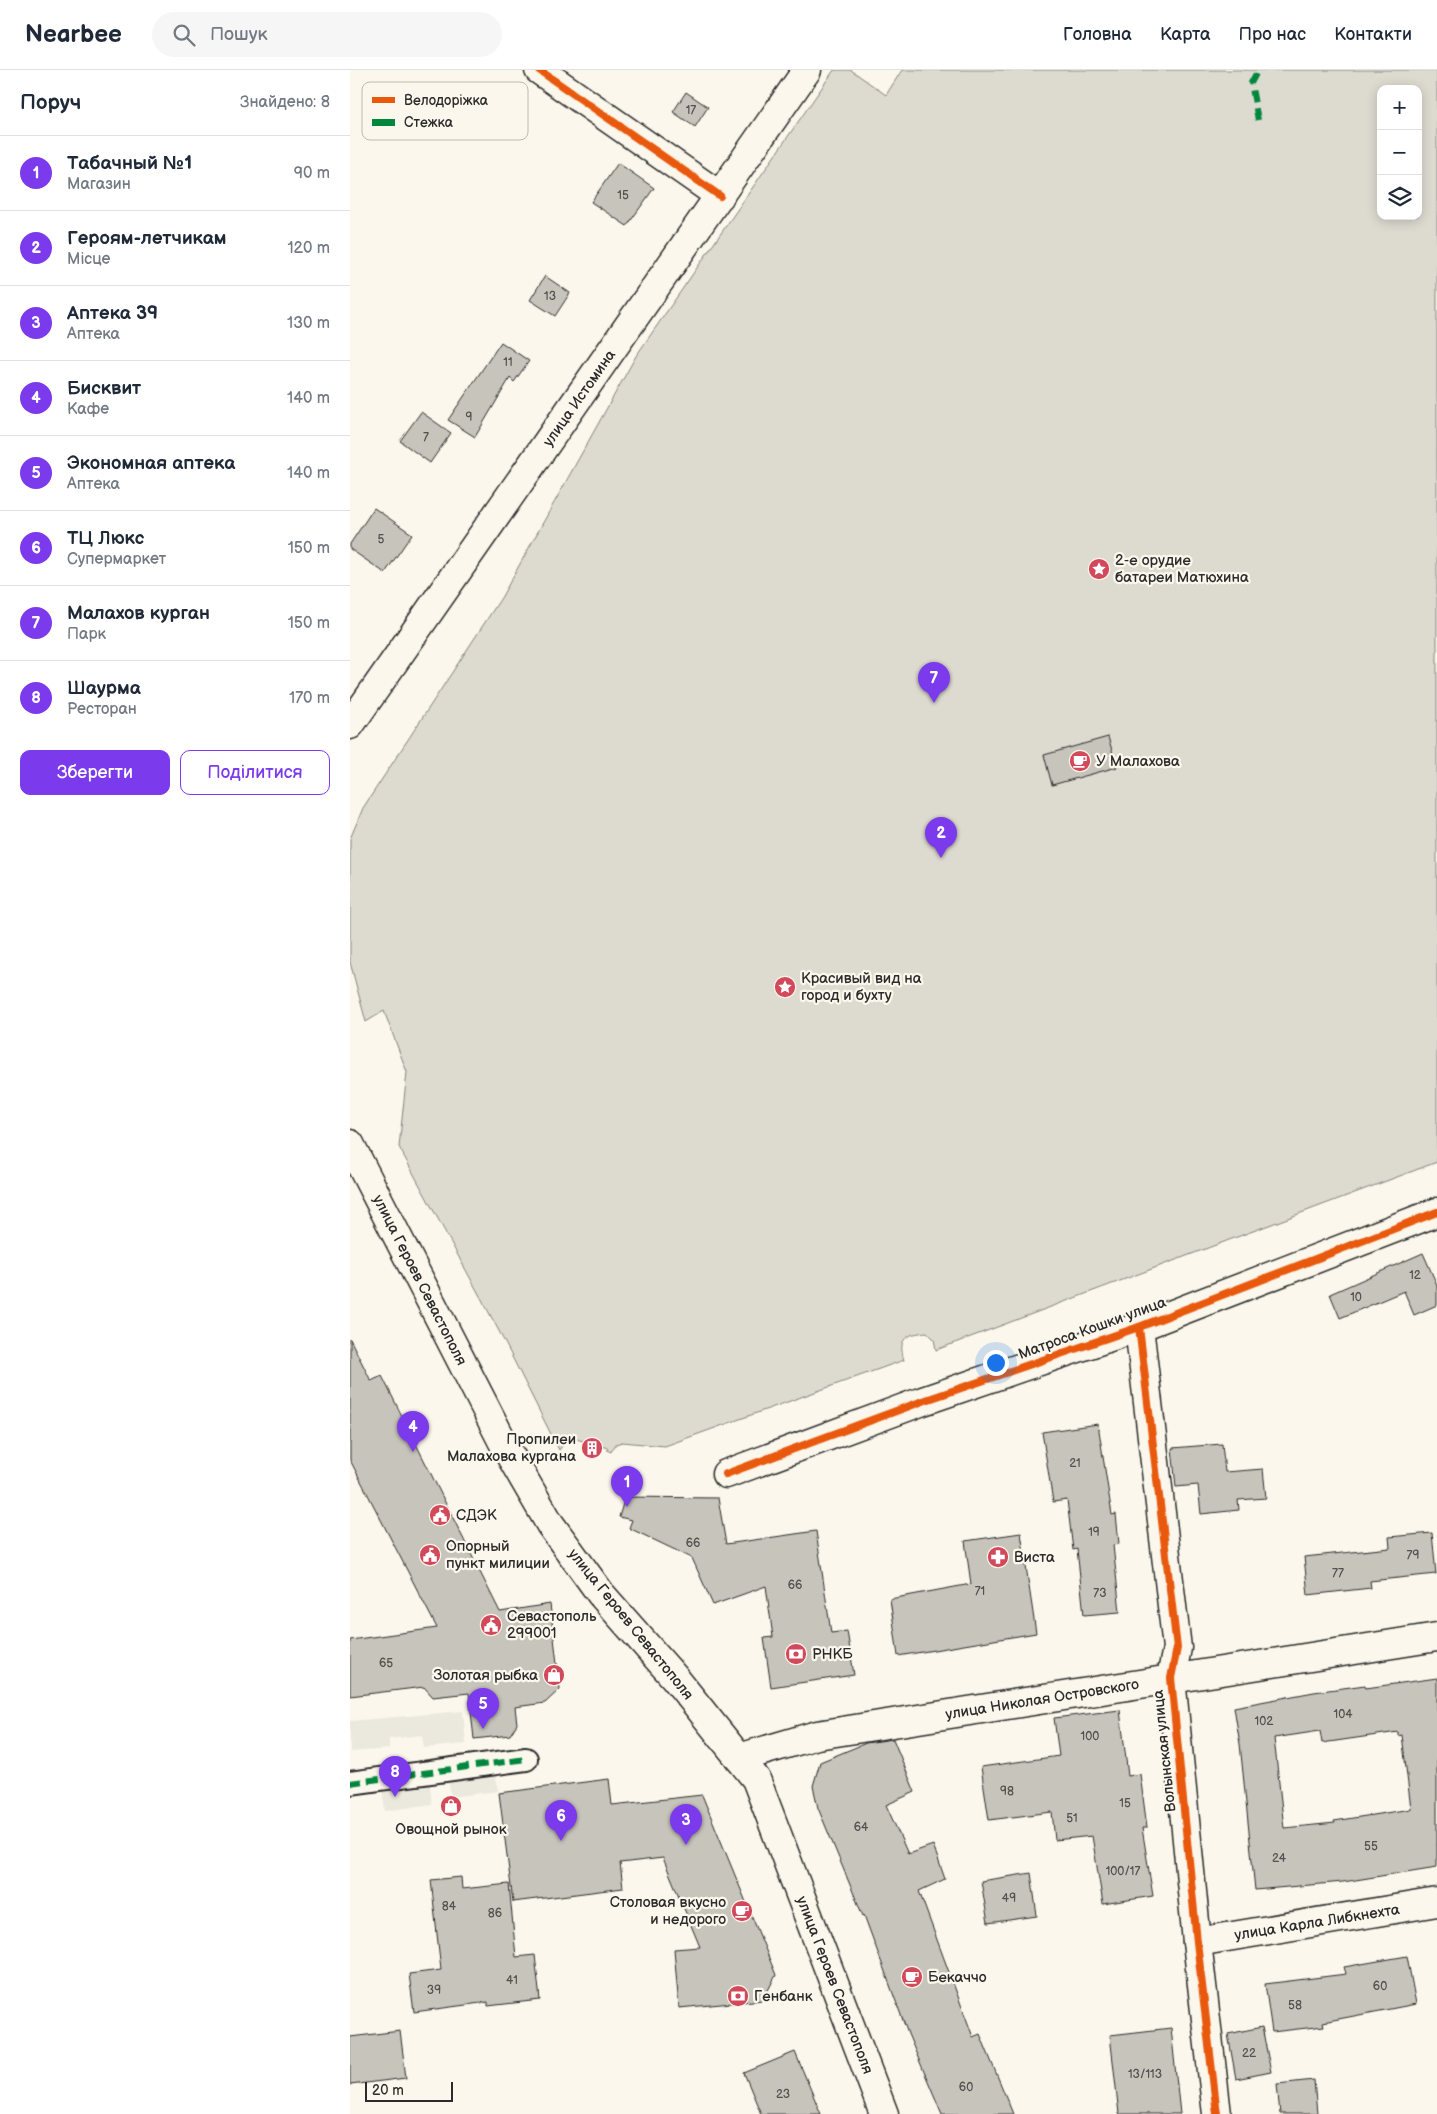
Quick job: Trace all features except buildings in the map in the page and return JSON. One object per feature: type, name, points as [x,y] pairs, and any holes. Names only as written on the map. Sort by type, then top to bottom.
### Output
[{"type":"main road","points":[[539,70],[720,196]]},
{"type":"main road","name":"улица Истомина","points":[[350,725],[807,70]]},
{"type":"main road","name":"улица Героев Севастополя","points":[[350,1144],[507,1450],[550,1524],[601,1594],[676,1678],[756,1779],[884,2114]]},
{"type":"main road","name":"Матроса Кошки улица","points":[[726,1474],[923,1401],[1139,1327],[1437,1212]]},
{"type":"main road","name":"Волынская улица","points":[[1139,1327],[1177,1648],[1171,1678],[1197,1942],[1217,2114]]},
{"type":"main road","name":"улица Николая Островского","points":[[739,1758],[817,1735],[1437,1637]]},
{"type":"main road","name":"улица Карла Либкнехта","points":[[1197,1942],[1437,1902]]},
{"type":"street","points":[[350,1783],[526,1759]]},
{"type":"shaded area","points":[[834,70],[851,70],[886,95],[902,70],[1437,70],[1437,1162],[936,1350],[934,1339],[927,1332],[914,1334],[905,1338],[903,1342],[902,1353],[904,1360],[665,1446],[622,1442],[616,1444],[611,1452],[607,1450],[608,1448],[569,1437],[559,1450],[499,1331],[399,1147],[407,1072],[384,1011],[366,1022],[350,962],[350,839],[363,808],[501,598],[636,356]]},
{"type":"shaded area","points":[[463,1711],[466,1744],[424,1748],[422,1735],[389,1739],[389,1749],[350,1752],[350,1721]]},
{"type":"shaded area","points":[[494,1766],[498,1791],[451,1797],[447,1772]]},
{"type":"shaded area","points":[[429,1779],[432,1804],[385,1811],[382,1786]]},
{"type":"marked path","points":[[1258,70],[1251,83],[1258,120]]},
{"type":"marked path","points":[[350,1783],[526,1759]]},
{"type":"cycle path","points":[[539,70],[720,196]]},
{"type":"cycle path","points":[[726,1474],[923,1401],[1139,1327],[1437,1212]]},
{"type":"cycle path","points":[[1139,1327],[1177,1648],[1171,1678],[1197,1942],[1217,2114]]},
{"type":"place","name":"2-е орудие батареи Матюхина","points":[[1099,569]]},
{"type":"place","name":"Малахов курган","points":[[934,703]]},
{"type":"place","name":"У Малахова","points":[[1080,761]]},
{"type":"place","name":"Героям-летчикам","points":[[941,858]]},
{"type":"place","name":"Красивый вид на город и бухту","points":[[785,987]]},
{"type":"place","name":"Пропилеи Малахова кургана","points":[[592,1448]]},
{"type":"place","name":"Бисквит","points":[[413,1452]]},
{"type":"place","name":"Табачный №1","points":[[627,1507]]},
{"type":"place","name":"СДЭК","points":[[440,1515]]},
{"type":"place","name":"Опорный пункт милиции","points":[[430,1555]]},
{"type":"place","name":"Виста","points":[[998,1557]]},
{"type":"place","name":"Севастополь 299001","points":[[491,1625]]},
{"type":"place","name":"РНКБ","points":[[796,1654]]},
{"type":"place","name":"Золотая рыбка","points":[[554,1675]]},
{"type":"place","name":"Экономная аптека","points":[[483,1729]]},
{"type":"place","name":"Шаурма","points":[[395,1797]]},
{"type":"place","name":"Овощной рынок","points":[[451,1806]]},
{"type":"place","name":"ТЦ Люкс","points":[[561,1841]]},
{"type":"place","name":"Аптека 39","points":[[686,1845]]},
{"type":"place","name":"Столовая вкусно и недорого","points":[[742,1911]]},
{"type":"place","name":"Бекаччо","points":[[912,1977]]},
{"type":"place","name":"Генбанк","points":[[738,1996]]}]
